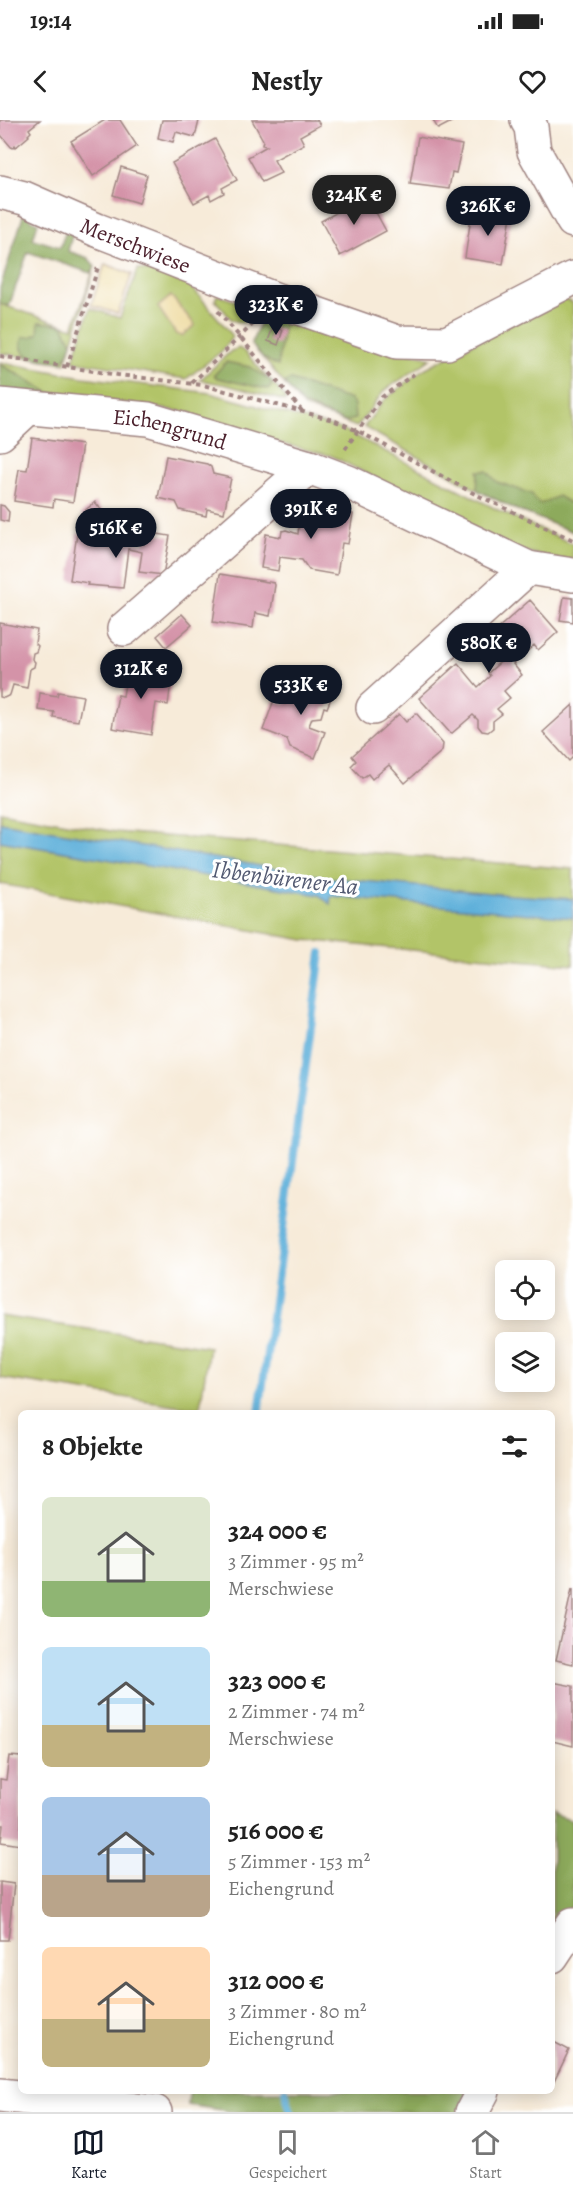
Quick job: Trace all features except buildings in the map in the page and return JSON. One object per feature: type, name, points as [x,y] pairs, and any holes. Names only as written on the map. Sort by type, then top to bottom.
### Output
[{"type":"street","points":[[527,120],[531,127],[534,151],[573,221]]},
{"type":"street","name":"Merschwiese","points":[[0,192],[24,198],[108,234],[277,300],[397,342],[447,343],[573,278]]},
{"type":"street","name":"Eichengrund","points":[[0,434],[14,407],[148,419],[309,467],[348,482],[528,568],[573,575]]},
{"type":"street","points":[[124,629],[309,467]]},
{"type":"street","points":[[373,708],[528,568]]},
{"type":"street","points":[[555,1951],[573,1923]]},
{"type":"street","points":[[472,2112],[481,2094]]},
{"type":"street","points":[[0,2095],[155,2112]]},
{"type":"path","points":[[67,367],[108,234]]},
{"type":"path","points":[[191,384],[277,300]]},
{"type":"path","points":[[211,302],[302,412]]},
{"type":"path","points":[[309,467],[335,459],[351,443],[382,397],[435,360],[447,343]]},
{"type":"path","points":[[0,356],[118,375],[203,385],[333,420],[475,494],[573,540]]},
{"type":"green space","points":[[26,207],[31,220],[38,223],[33,239],[60,247],[66,231],[73,232],[68,251],[88,258],[95,266],[91,273],[28,252],[9,306],[0,304],[0,288]]},
{"type":"green space","points":[[95,266],[66,363],[0,353],[0,304],[73,328]]},
{"type":"green space","points":[[138,269],[158,272],[178,282],[185,279],[233,336],[222,351],[186,379],[73,361],[90,308],[120,318]]},
{"type":"green space","points":[[217,295],[260,309],[258,313],[241,323],[232,320],[215,300]]},
{"type":"green space","points":[[561,297],[573,303],[573,532],[515,509],[481,492],[364,427],[383,401],[424,369]]},
{"type":"green space","points":[[272,315],[432,358],[384,391],[357,427],[304,407],[251,344],[260,324]]},
{"type":"green space","points":[[272,315],[285,316],[278,366],[263,358],[251,344],[260,323]]},
{"type":"green space","points":[[39,322],[63,325],[72,343],[62,362],[41,360],[23,351],[21,345],[23,337],[38,334]]},
{"type":"green space","points":[[239,348],[286,398],[285,401],[200,380],[231,351]]},
{"type":"green space","points":[[0,362],[83,377],[210,393],[344,430],[500,511],[573,544],[573,563],[514,549],[332,456],[199,423],[194,419],[192,413],[50,393]]},
{"type":"green space","points":[[226,362],[250,367],[272,381],[271,387],[267,389],[217,378],[214,375]]},
{"type":"green space","points":[[0,364],[50,393],[38,401],[0,399]]},
{"type":"green space","points":[[291,380],[351,400],[354,405],[355,419],[345,422],[302,404],[285,384]]},
{"type":"green space","points":[[478,471],[487,471],[497,482],[532,494],[541,504],[558,496],[573,505],[573,532],[515,509],[477,490]]},
{"type":"green space","points":[[0,811],[116,832],[573,869],[573,965],[304,940],[0,884]]},
{"type":"green space","points":[[0,1316],[209,1347],[200,1409],[0,1378]]},
{"type":"green space","points":[[555,1814],[573,1820],[573,1904],[555,1931]]},
{"type":"green space","points":[[189,2094],[468,2094],[459,2112],[235,2112],[188,2105]]},
{"type":"sand","points":[[105,264],[132,274],[118,314],[91,305]]},
{"type":"sand","points":[[171,296],[195,325],[182,336],[176,334],[158,307]]},
{"type":"water","name":"Ibbenbürener Aa","points":[[0,822],[332,878],[573,899],[573,918],[331,896],[330,904],[319,895],[0,841]]},
{"type":"waterway","points":[[259,1410],[321,953]]},
{"type":"waterway","points":[[286,2094],[291,2112]]}]
